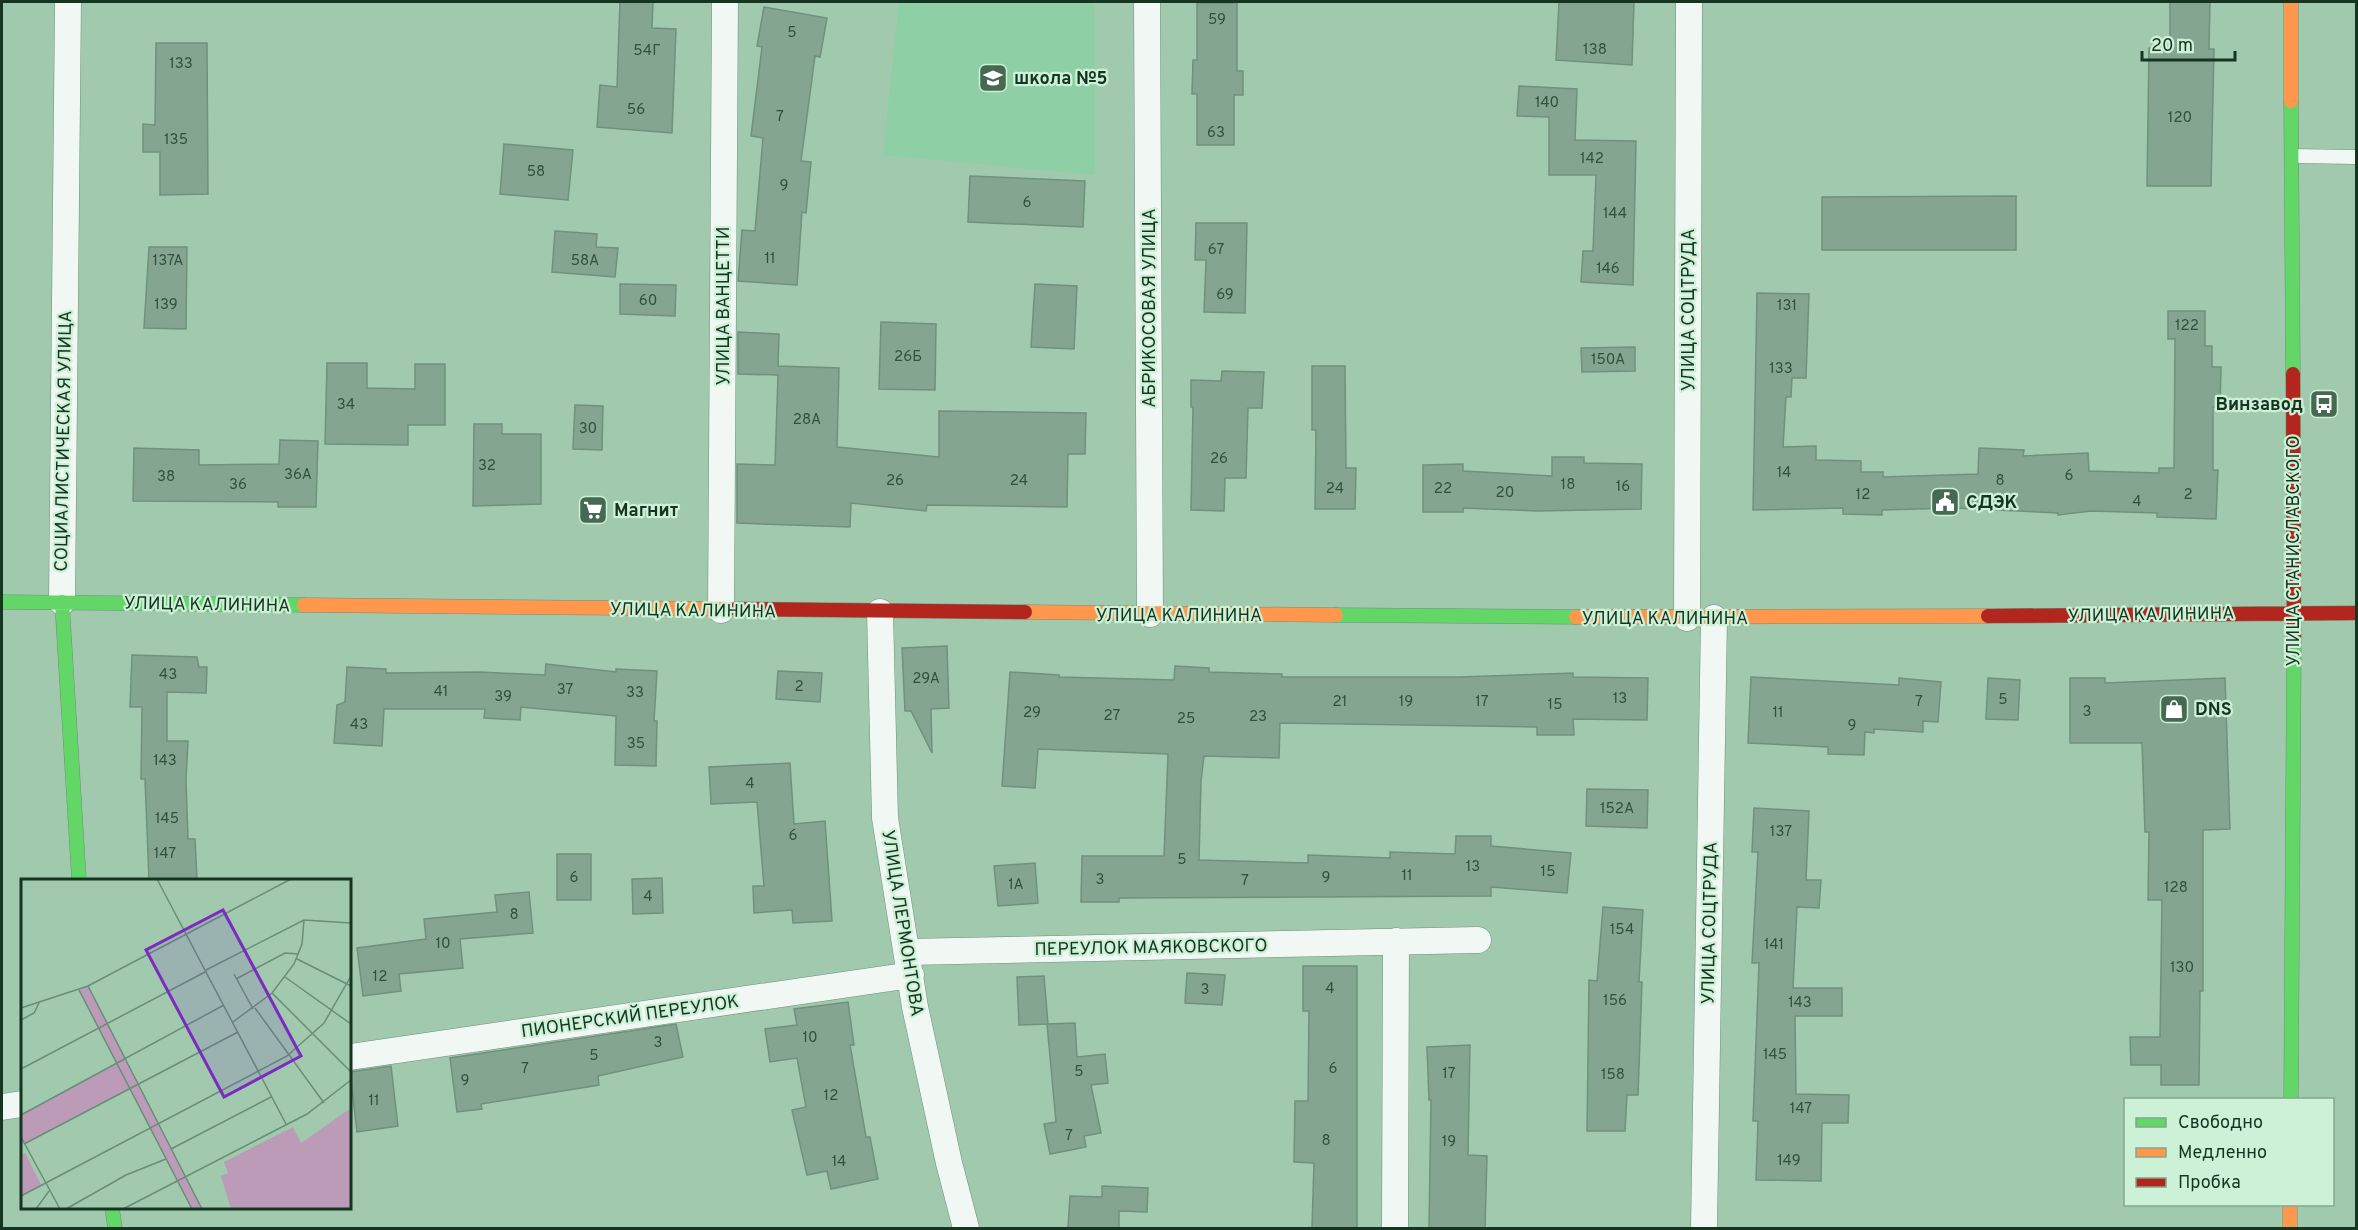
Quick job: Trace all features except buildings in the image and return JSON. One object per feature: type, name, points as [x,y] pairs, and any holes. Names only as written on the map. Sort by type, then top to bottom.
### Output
[{"type":"main road","name":"УЛИЦА СТАНИСЛАВСКОГО","points":[[2291,2],[2294,612],[2291,1098]]},
{"type":"main road","name":"УЛИЦА КАЛИНИНА","points":[[2,602],[1688,618],[2356,613]]},
{"type":"main road","name":"СОЦИАЛИСТИЧЕСКАЯ УЛИЦА","points":[[62,602],[79,879]]},
{"type":"main road","points":[[2290,1206],[2290,1228]]},
{"type":"main road","points":[[112,1209],[115,1228]]},
{"type":"street","name":"СОЦИАЛИСТИЧЕСКАЯ УЛИЦА","points":[[62,602],[68,2]]},
{"type":"street","name":"УЛИЦА ВАНЦЕТТИ","points":[[721,610],[725,2]]},
{"type":"street","name":"АБРИКОСОВАЯ УЛИЦА","points":[[1147,2],[1150,614]]},
{"type":"street","name":"УЛИЦА СОЦТРУДА","points":[[1688,618],[1689,2]]},
{"type":"street","name":"УЛИЦА ЛЕРМОНТОВА","points":[[880,612],[885,818],[909,964],[949,1163],[966,1228]]},
{"type":"street","name":"УЛИЦА СОЦТРУДА","points":[[1704,1228],[1714,618]]},
{"type":"street","name":"ПЕРЕУЛОК МАЯКОВСКОГО","points":[[909,964],[1478,939]]},
{"type":"street","points":[[1395,1228],[1396,941]]},
{"type":"street","name":"ПИОНЕРСКИЙ ПЕРЕУЛОК","points":[[351,1057],[909,964]]},
{"type":"street","points":[[2,1107],[21,1104]]},
{"type":"lane","points":[[2292,156],[2356,157]]},
{"type":"shaded area","name":"школа №5","points":[[899,2],[1095,2],[1095,175],[883,155]]},
{"type":"traffic: fast","points":[[2291,101],[2293,374]]},
{"type":"traffic: fast","points":[[2,602],[304,605]]},
{"type":"traffic: fast","points":[[62,602],[79,879]]},
{"type":"traffic: fast","points":[[1336,615],[1576,617]]},
{"type":"traffic: fast","points":[[2291,1098],[2294,639]]},
{"type":"traffic: fast","points":[[112,1209],[115,1228]]},
{"type":"traffic: slow","points":[[2291,2],[2291,101]]},
{"type":"traffic: slow","points":[[304,605],[736,609]]},
{"type":"traffic: slow","points":[[1025,612],[1336,615]]},
{"type":"traffic: slow","points":[[1576,617],[1988,616]]},
{"type":"traffic: slow","points":[[2290,1206],[2290,1228]]},
{"type":"traffic: jam","points":[[2293,374],[2294,639]]},
{"type":"traffic: jam","points":[[736,609],[1025,612]]},
{"type":"traffic: jam","points":[[1988,616],[2356,613]]},
{"type":"place","name":"школа №5","points":[[993,78]]},
{"type":"place","name":"Винзавод","points":[[2324,404]]},
{"type":"place","name":"СДЭК","points":[[1945,502]]},
{"type":"place","name":"Магнит","points":[[593,510]]},
{"type":"place","name":"DNS","points":[[2174,709]]}]
